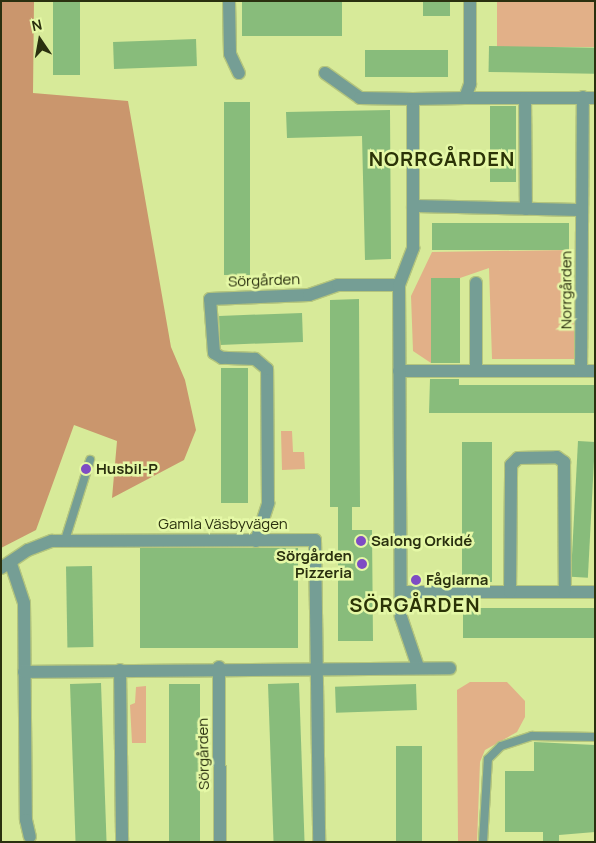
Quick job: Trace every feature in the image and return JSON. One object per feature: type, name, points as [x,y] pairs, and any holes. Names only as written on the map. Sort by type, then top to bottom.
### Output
[{"type":"street","points":[[229,1],[230,54],[238,73]]},
{"type":"street","points":[[465,98],[470,84],[470,1]]},
{"type":"street","name":"Norrgården","points":[[326,74],[360,98],[589,97],[582,210],[581,371]]},
{"type":"street","points":[[525,98],[526,208]]},
{"type":"street","points":[[413,99],[413,248],[399,285],[401,617],[418,667]]},
{"type":"street","points":[[413,206],[582,210]]},
{"type":"street","points":[[476,283],[476,371]]},
{"type":"street","name":"Sörgården","points":[[256,541],[268,503],[267,369],[255,359],[222,358],[214,352],[210,299],[309,295],[338,285],[399,285]]},
{"type":"street","points":[[400,371],[595,371]]},
{"type":"street","points":[[510,592],[511,465],[518,458],[557,457],[564,462],[565,592]]},
{"type":"street","name":"Gamla Väsbyvägen","points":[[30,837],[24,672],[24,603],[6,566],[28,550],[65,540],[315,540],[317,667]]},
{"type":"street","points":[[401,592],[595,592]]},
{"type":"street","points":[[24,672],[219,667],[450,668]]},
{"type":"street","name":"Sörgården","points":[[219,667],[220,842]]},
{"type":"street","points":[[317,667],[319,842]]},
{"type":"street","points":[[120,670],[122,842]]},
{"type":"lane","points":[[65,540],[90,460]]},
{"type":"lane","points":[[485,841],[488,759],[501,746],[532,736],[595,736]]},
{"type":"shaded area","points":[[1,1],[34,1],[33,93],[128,101],[171,347],[185,380],[196,430],[184,460],[112,498],[117,441],[74,425],[36,530],[1,548]]},
{"type":"shaded area","points":[[497,1],[595,1],[595,47],[497,47]]},
{"type":"shaded area","points":[[569,250],[576,359],[492,359],[489,268],[460,278],[431,278],[431,363],[413,351],[411,296],[432,252]]},
{"type":"shaded area","points":[[281,431],[292,431],[293,452],[304,452],[305,469],[282,470]]},
{"type":"shaded area","points":[[470,682],[507,682],[525,701],[525,717],[517,732],[485,750],[480,762],[477,842],[458,842],[457,690]]},
{"type":"shaded area","points":[[146,686],[146,743],[132,743],[130,705],[135,703],[136,687]]},
{"type":"building","points":[[53,1],[80,1],[80,75],[53,75]]},
{"type":"building","points":[[242,1],[342,1],[342,36],[242,36]]},
{"type":"building","points":[[423,1],[450,1],[450,16],[423,16]]},
{"type":"building","points":[[196,39],[197,66],[114,69],[113,42]]},
{"type":"building","points":[[489,46],[595,48],[595,74],[489,72]]},
{"type":"building","points":[[365,50],[448,50],[448,77],[365,77]]},
{"type":"building","points":[[224,102],[250,102],[250,275],[224,275]]},
{"type":"building","points":[[490,106],[516,106],[516,182],[490,182]]},
{"type":"building","points":[[390,110],[391,259],[365,260],[362,136],[287,138],[286,112]]},
{"type":"building","points":[[432,223],[569,223],[569,250],[432,250]]},
{"type":"building","points":[[431,278],[460,278],[460,363],[431,363]]},
{"type":"building","points":[[359,299],[360,507],[352,507],[352,530],[372,530],[373,641],[338,641],[338,507],[330,507],[330,300]]},
{"type":"building","points":[[302,313],[303,342],[220,345],[219,316]]},
{"type":"building","points":[[221,368],[248,368],[248,503],[221,503]]},
{"type":"building","points":[[430,379],[459,379],[459,385],[595,385],[595,413],[429,413]]},
{"type":"building","points":[[578,441],[595,442],[588,578],[571,577]]},
{"type":"building","points":[[462,442],[492,442],[492,582],[462,582]]},
{"type":"building","points":[[140,548],[298,548],[298,648],[140,648]]},
{"type":"building","points":[[66,566],[92,566],[93,647],[67,647]]},
{"type":"building","points":[[463,608],[595,608],[595,638],[463,638]]},
{"type":"building","points":[[101,683],[107,842],[76,842],[70,684]]},
{"type":"building","points":[[299,683],[305,842],[274,842],[268,684]]},
{"type":"building","points":[[169,684],[200,684],[200,842],[169,842]]},
{"type":"building","points":[[416,684],[417,710],[336,713],[335,687]]},
{"type":"building","points":[[534,742],[595,745],[595,832],[559,835],[559,842],[543,842],[543,832],[505,832],[505,771],[534,771]]},
{"type":"building","points":[[396,746],[422,746],[422,842],[396,842]]},
{"type":"place","name":"Husbil-P","points":[[86,469]]},
{"type":"place","name":"Salong Orkidé","points":[[361,541]]},
{"type":"place","name":"Sörgården Pizzeria","points":[[362,564]]},
{"type":"place","name":"Fåglarna","points":[[416,580]]},
{"type":"district","name":"NORRGÅRDEN","points":[[442,158]]},
{"type":"district","name":"SÖRGÅRDEN","points":[[415,604]]}]
